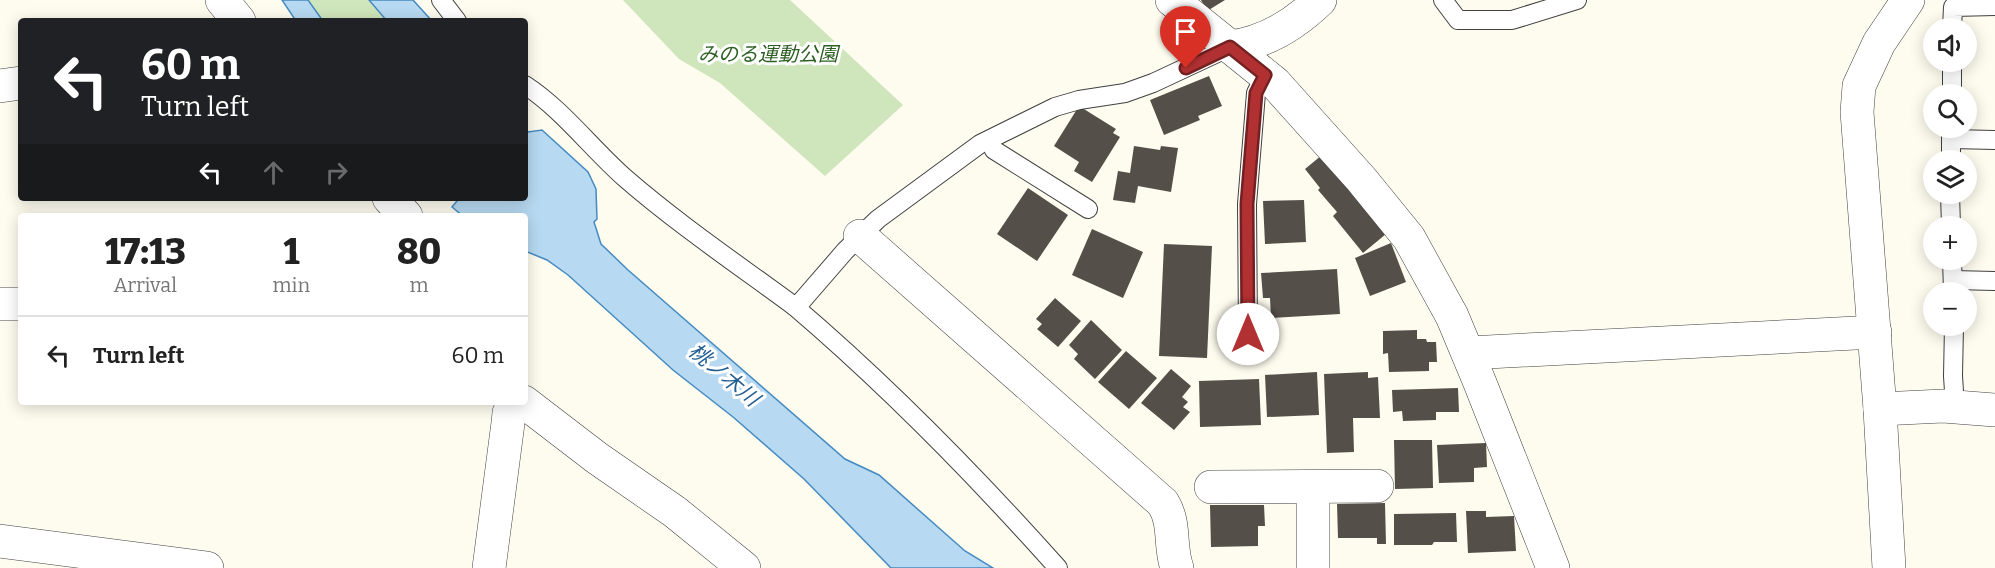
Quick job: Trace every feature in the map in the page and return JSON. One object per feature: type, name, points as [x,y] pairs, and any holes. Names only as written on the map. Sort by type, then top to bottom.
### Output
[{"type":"street","points":[[222,0],[237,18]]},
{"type":"street","points":[[1172,0],[1275,83],[1361,179],[1409,238],[1452,316],[1553,568]]},
{"type":"street","points":[[1230,47],[1249,45],[1278,32],[1304,15],[1319,0]]},
{"type":"street","points":[[1888,568],[1875,332],[1857,112],[1859,86],[1879,43],[1908,0]]},
{"type":"street","points":[[0,86],[18,83]]},
{"type":"street","points":[[392,201],[403,213]]},
{"type":"street","points":[[860,236],[1163,503],[1171,517],[1172,551],[1177,568]]},
{"type":"street","points":[[0,304],[18,304]]},
{"type":"street","points":[[1468,353],[1875,332]]},
{"type":"street","points":[[489,568],[509,412],[513,405]]},
{"type":"street","points":[[528,405],[597,459],[675,512],[744,568]]},
{"type":"street","points":[[1880,409],[1955,407],[1995,410]]},
{"type":"street","points":[[1210,486],[1377,486]]},
{"type":"street","points":[[1313,487],[1313,568]]},
{"type":"street","points":[[0,541],[207,568]]},
{"type":"lane","points":[[441,0],[455,18]]},
{"type":"lane","points":[[1443,0],[1458,20],[1512,20],[1577,0]]},
{"type":"lane","points":[[1952,18],[1953,8],[1995,6]]},
{"type":"lane","points":[[794,306],[800,303],[878,219],[948,166],[988,140],[1055,107],[1079,100],[1125,93],[1153,83],[1230,47]]},
{"type":"lane","points":[[1248,334],[1247,204],[1256,93],[1265,75]]},
{"type":"lane","points":[[528,87],[546,99],[586,141],[660,207],[794,306],[836,342],[986,487],[1058,568]]},
{"type":"lane","points":[[1977,137],[1995,140]]},
{"type":"lane","points":[[988,140],[994,150],[1088,208]]},
{"type":"lane","points":[[1977,283],[1995,281]]},
{"type":"lane","points":[[1954,336],[1955,407]]},
{"type":"green space","points":[[308,0],[369,0],[384,18],[321,18]]},
{"type":"green space","name":"みのる運動公園","points":[[623,0],[790,0],[903,105],[825,176],[720,83],[679,59]]},
{"type":"water","points":[[282,0],[308,0],[321,18],[294,18]]},
{"type":"water","points":[[369,0],[413,0],[429,18],[384,18]]},
{"type":"water","name":"桃ノ木川","points":[[542,130],[588,172],[596,189],[597,219],[594,222],[601,244],[845,459],[879,475],[965,551],[993,568],[891,568],[804,479],[733,417],[673,370],[568,275],[547,260],[528,252],[528,213],[459,213],[452,207],[457,201],[528,201],[528,132]]},
{"type":"building","points":[[1201,0],[1225,0],[1207,11]]},
{"type":"building","points":[[1209,76],[1222,106],[1198,116],[1200,120],[1164,135],[1150,100]]},
{"type":"building","points":[[1079,106],[1116,129],[1113,133],[1120,137],[1092,182],[1074,171],[1079,162],[1054,146]]},
{"type":"building","points":[[1134,146],[1160,150],[1161,146],[1178,148],[1171,192],[1138,186],[1135,203],[1113,200],[1118,171],[1130,173]]},
{"type":"building","points":[[1322,155],[1386,234],[1363,253],[1333,216],[1337,212],[1318,190],[1320,188],[1305,169]]},
{"type":"building","points":[[1028,188],[1068,215],[1037,261],[997,234]]},
{"type":"building","points":[[1304,200],[1306,242],[1265,244],[1263,201]]},
{"type":"building","points":[[1092,229],[1143,252],[1123,298],[1072,275]]},
{"type":"building","points":[[1391,243],[1406,282],[1370,296],[1355,258]]},
{"type":"building","points":[[1164,244],[1212,246],[1207,358],[1159,356]]},
{"type":"building","points":[[1337,269],[1340,314],[1271,318],[1270,298],[1263,298],[1261,273]]},
{"type":"building","points":[[1055,298],[1081,321],[1058,347],[1037,329],[1042,324],[1036,319]]},
{"type":"building","points":[[1091,320],[1122,350],[1095,379],[1074,359],[1078,354],[1069,345]]},
{"type":"building","points":[[1417,330],[1417,339],[1436,342],[1437,362],[1429,362],[1429,371],[1389,372],[1388,353],[1383,354],[1383,331]]},
{"type":"building","points":[[1126,351],[1157,378],[1129,409],[1098,382]]},
{"type":"building","points":[[1171,369],[1191,386],[1182,397],[1188,402],[1183,407],[1190,412],[1174,430],[1141,403]]},
{"type":"building","points":[[1317,372],[1319,415],[1267,417],[1265,375]]},
{"type":"building","points":[[1368,372],[1368,378],[1378,377],[1380,418],[1353,418],[1354,452],[1327,453],[1324,374]]},
{"type":"building","points":[[1259,379],[1261,425],[1200,427],[1199,381]]},
{"type":"building","points":[[1458,388],[1459,412],[1436,412],[1436,420],[1403,421],[1402,411],[1393,412],[1392,390]]},
{"type":"building","points":[[1394,440],[1432,440],[1433,488],[1395,489]]},
{"type":"building","points":[[1486,443],[1487,467],[1474,468],[1474,482],[1439,483],[1437,445]]},
{"type":"building","points":[[1385,503],[1386,544],[1377,544],[1377,538],[1338,538],[1337,504]]},
{"type":"building","points":[[1210,505],[1264,505],[1265,526],[1258,526],[1258,546],[1211,547]]},
{"type":"building","points":[[1466,511],[1486,511],[1486,517],[1514,516],[1516,551],[1468,553]]},
{"type":"building","points":[[1456,513],[1457,542],[1434,542],[1432,545],[1394,545],[1394,514]]},
{"type":"route","points":[[1186,68],[1230,47],[1265,75],[1256,93],[1247,204],[1248,334]]}]
